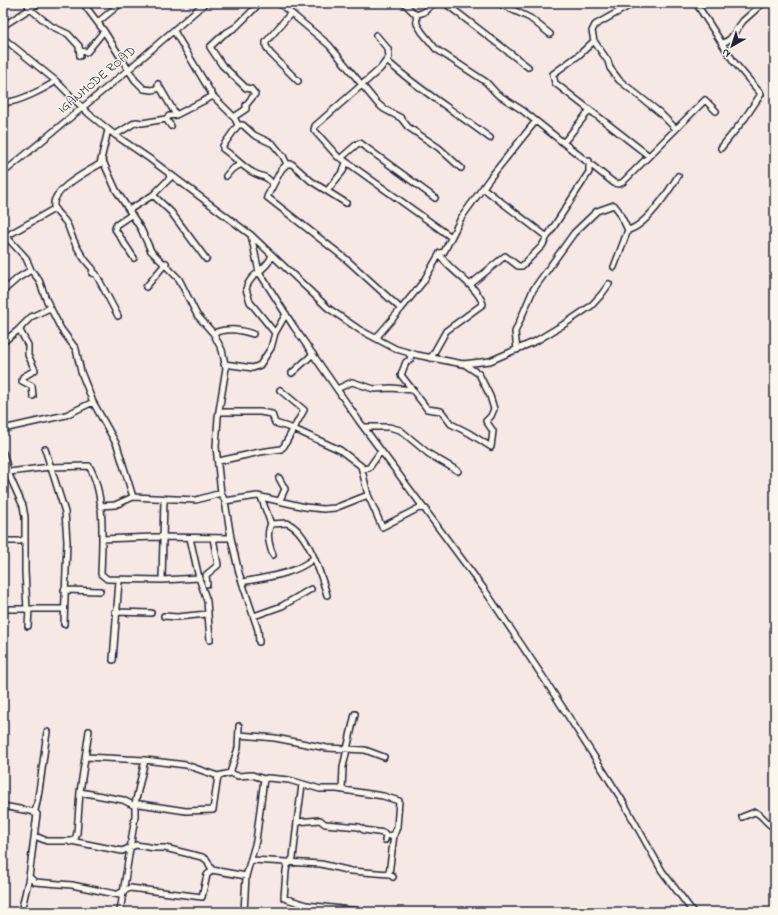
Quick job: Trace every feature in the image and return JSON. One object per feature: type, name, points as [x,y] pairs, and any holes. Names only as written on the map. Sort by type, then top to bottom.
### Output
[{"type":"street","points":[[27,3],[30,9],[51,26],[68,34],[79,46],[80,54],[90,49],[104,31]]},
{"type":"street","points":[[3,26],[39,3]]},
{"type":"street","points":[[83,3],[98,22],[128,70],[144,89],[152,90],[159,86],[176,115]]},
{"type":"street","points":[[98,22],[121,3]]},
{"type":"street","name":"IGANMODE ROAD","points":[[3,173],[128,70],[205,3]]},
{"type":"street","points":[[234,117],[246,109],[246,105],[254,94],[251,89],[246,88],[222,65],[210,47],[224,34],[236,27],[260,3]]},
{"type":"street","points":[[279,3],[329,45],[361,85],[384,109],[401,118],[408,127],[439,148],[461,168]]},
{"type":"street","points":[[404,3],[416,15],[417,24],[436,49],[486,82],[496,94],[522,110],[535,122],[589,161],[614,183],[619,184],[705,100],[716,111]]},
{"type":"street","points":[[416,15],[434,3]]},
{"type":"street","points":[[445,3],[528,67]]},
{"type":"street","points":[[498,3],[530,18],[550,34]]},
{"type":"street","points":[[634,3],[595,25],[592,31],[594,41],[619,80],[659,112],[676,129]]},
{"type":"street","points":[[696,3],[722,44],[761,94],[745,118],[720,148]]},
{"type":"street","points":[[722,44],[730,38],[743,21],[763,3]]},
{"type":"street","points":[[291,13],[266,42],[266,46],[270,53],[298,81]]},
{"type":"street","points":[[174,31],[213,96],[234,117],[238,126]]},
{"type":"street","points":[[376,35],[388,49],[387,61],[348,99],[314,128],[315,133],[338,157],[451,237]]},
{"type":"street","points":[[3,38],[56,81],[108,130],[251,234],[314,296],[341,318],[386,344],[408,353],[463,364],[490,361],[517,350],[558,328],[591,306],[609,284]]},
{"type":"street","points":[[594,41],[579,55],[553,74],[555,83],[589,111],[649,156]]},
{"type":"street","points":[[387,61],[410,82],[450,108],[490,138]]},
{"type":"street","points":[[3,107],[7,102],[15,102],[31,93],[42,91],[56,81]]},
{"type":"street","points":[[115,135],[136,122],[142,123],[166,119],[169,116],[176,115],[213,96]]},
{"type":"street","points":[[564,142],[589,111]]},
{"type":"street","points":[[166,119],[172,126]]},
{"type":"street","points":[[431,358],[376,338],[402,309],[423,282],[440,253],[444,252],[451,237],[482,188],[535,122]]},
{"type":"street","points":[[272,184],[268,178],[254,174],[240,165],[222,147],[238,126],[243,125],[254,135],[269,141],[281,152],[287,164]]},
{"type":"street","points":[[108,130],[102,163],[151,250],[166,263],[179,278],[197,315],[213,333],[220,346],[226,368],[219,412],[216,447],[219,461],[221,493],[225,501],[231,538],[242,582],[258,630],[259,642]]},
{"type":"street","points":[[341,158],[360,143],[435,198]]},
{"type":"street","points":[[471,284],[505,256],[518,266],[522,266],[542,246],[589,172],[589,161]]},
{"type":"street","points":[[54,209],[56,197],[62,189],[90,167],[102,163]]},
{"type":"street","points":[[327,191],[343,171],[346,163]]},
{"type":"street","points":[[287,164],[281,170],[266,196],[346,259],[402,309]]},
{"type":"street","points":[[287,164],[292,164],[311,181],[346,203]]},
{"type":"street","points":[[226,176],[240,165]]},
{"type":"street","points":[[134,258],[115,229],[116,225],[130,212],[153,195],[170,178],[169,174]]},
{"type":"street","points":[[614,267],[628,230],[635,227],[664,199],[678,176]]},
{"type":"street","points":[[482,188],[547,237]]},
{"type":"street","points":[[153,195],[171,212],[206,259]]},
{"type":"street","points":[[517,350],[515,332],[525,306],[533,290],[574,233],[596,211],[614,205],[628,230]]},
{"type":"street","points":[[54,209],[4,235],[21,251],[31,270],[40,280],[50,308],[61,328],[76,349],[77,363],[93,402],[117,445],[133,497]]},
{"type":"street","points":[[54,209],[64,220],[69,231],[93,269],[92,273],[96,274],[118,316]]},
{"type":"street","points":[[251,234],[259,275],[381,451],[426,509],[484,589],[545,680],[622,800],[662,871],[693,912]]},
{"type":"street","points":[[431,358],[446,330],[483,304],[471,284],[443,260],[440,253]]},
{"type":"street","points":[[272,255],[270,261],[259,275],[247,284],[247,295],[257,311],[275,333]]},
{"type":"street","points":[[146,287],[166,263]]},
{"type":"street","points":[[3,291],[18,278],[31,270]]},
{"type":"street","points":[[3,342],[31,317],[50,308]]},
{"type":"street","points":[[224,364],[250,368],[258,366],[270,348],[275,333],[286,314]]},
{"type":"street","points":[[19,329],[28,345],[28,354],[34,370],[22,377],[22,381],[32,386],[32,396]]},
{"type":"street","points":[[213,333],[225,329],[236,329],[253,334]]},
{"type":"street","points":[[408,353],[411,356],[410,360],[406,362],[402,375],[427,409],[441,411],[451,424],[491,447],[493,431],[486,421],[491,416],[494,408],[493,403],[479,374],[463,364]]},
{"type":"street","points":[[292,374],[313,354]]},
{"type":"street","points":[[337,389],[352,382],[374,389],[391,388],[413,390]]},
{"type":"street","points":[[404,390],[407,383]]},
{"type":"street","points":[[219,461],[280,449],[294,429],[304,410],[280,390]]},
{"type":"street","points":[[3,429],[66,415],[93,402]]},
{"type":"street","points":[[219,412],[260,412],[272,414],[276,424],[294,429],[340,450],[361,466],[368,495],[382,527],[419,508],[426,509]]},
{"type":"street","points":[[364,427],[389,427],[400,430],[429,454],[458,471]]},
{"type":"street","points":[[45,449],[65,512],[67,542],[64,590],[64,624]]},
{"type":"street","points":[[362,469],[369,468],[381,451]]},
{"type":"street","points":[[3,453],[8,472],[23,506],[26,517],[23,542],[28,626]]},
{"type":"street","points":[[8,472],[50,467],[89,466],[94,478],[100,506],[102,539],[101,574],[104,579],[119,581],[199,578]]},
{"type":"street","points":[[280,478],[285,489],[280,500]]},
{"type":"street","points":[[100,506],[115,505],[133,497],[164,500],[202,499],[221,493]]},
{"type":"street","points":[[225,501],[261,497],[280,500],[305,508],[323,509],[335,508],[368,495]]},
{"type":"street","points":[[261,497],[271,524],[269,529],[269,541],[273,555]]},
{"type":"street","points":[[162,580],[164,500]]},
{"type":"street","points":[[271,524],[287,522],[292,525],[302,537],[314,558],[327,595]]},
{"type":"street","points":[[190,538],[199,578],[207,601],[210,640]]},
{"type":"street","points":[[207,584],[206,575],[218,566],[213,538]]},
{"type":"street","points":[[102,539],[231,538]]},
{"type":"street","points":[[3,541],[23,542]]},
{"type":"street","points":[[242,582],[278,575],[301,568],[314,558]]},
{"type":"street","points":[[112,660],[115,612],[119,581]]},
{"type":"street","points":[[254,616],[282,606],[311,589]]},
{"type":"street","points":[[64,590],[100,591]]},
{"type":"street","points":[[3,609],[64,609]]},
{"type":"street","points":[[115,612],[151,612]]},
{"type":"street","points":[[164,616],[176,617],[207,614]]},
{"type":"street","points":[[342,790],[343,766],[349,748],[352,724],[355,714]]},
{"type":"street","points":[[230,773],[236,754],[239,735],[238,726]]},
{"type":"street","points":[[70,842],[75,839],[76,835],[80,792],[89,731]]},
{"type":"street","points":[[21,912],[29,877],[35,836],[37,816],[35,813],[42,774],[47,732]]},
{"type":"street","points":[[239,735],[275,738],[327,748],[365,750],[384,757]]},
{"type":"street","points":[[85,757],[145,760],[186,765],[218,776],[230,773],[238,776],[252,775],[264,779],[289,780],[320,789],[342,790],[383,796],[399,801],[398,827],[394,835],[391,876],[351,871],[321,864],[252,860]]},
{"type":"street","points":[[120,912],[121,894],[130,846],[135,804],[145,760]]},
{"type":"street","points":[[80,792],[123,800],[135,804],[186,811],[213,810],[218,776]]},
{"type":"street","points":[[244,912],[246,876],[252,860],[256,841],[264,779]]},
{"type":"street","points":[[302,785],[294,855],[291,862],[287,866],[284,898],[306,905],[368,912]]},
{"type":"street","points":[[3,808],[35,813]]},
{"type":"street","points":[[742,817],[755,812],[764,817],[768,824],[775,828]]},
{"type":"street","points":[[297,822],[320,820],[325,824],[384,833],[385,838],[394,835]]},
{"type":"street","points":[[35,836],[47,841],[70,842],[122,851],[127,850],[130,846],[136,845],[165,848],[202,857],[207,860],[212,870]]},
{"type":"street","points":[[212,870],[246,876]]},
{"type":"street","points":[[29,877],[35,882],[72,885],[102,892],[121,894],[130,888],[202,897],[207,875],[212,870]]}]
